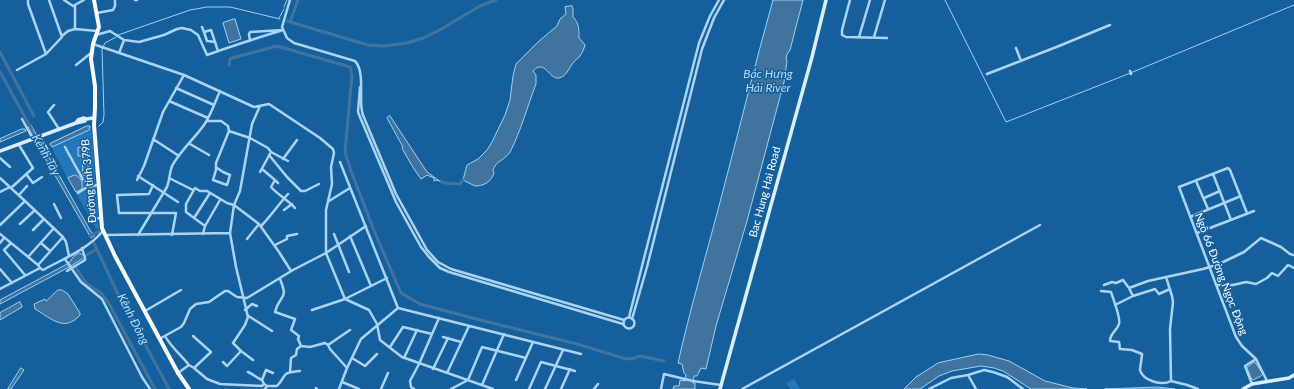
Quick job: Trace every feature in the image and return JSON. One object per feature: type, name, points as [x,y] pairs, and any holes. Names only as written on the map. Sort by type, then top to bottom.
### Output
[{"type":"main road","name":"Đường tỉnh 379B","points":[[94,0],[99,27],[93,44],[91,59],[95,94],[94,118],[98,185],[103,230],[114,256],[145,311],[162,337],[178,373],[189,389]]},
{"type":"street","points":[[28,0],[28,4],[46,54]]},
{"type":"street","points":[[49,0],[62,37]]},
{"type":"street","points":[[64,0],[75,6]]},
{"type":"street","points":[[75,6],[84,0]]},
{"type":"street","points":[[97,13],[113,10],[115,0]]},
{"type":"street","points":[[290,0],[282,27],[287,38],[294,43],[355,61],[359,65],[360,84],[358,112],[377,153],[396,202],[404,212],[421,248],[440,268],[624,322],[631,318],[657,226],[702,49],[714,18],[724,0]]},
{"type":"street","points":[[624,322],[626,328],[632,328],[635,324],[631,318],[652,224],[690,76],[705,28],[720,0]]},
{"type":"street","name":"Bac Hung Hai Road","points":[[721,387],[812,57],[826,0]]},
{"type":"street","points":[[850,0],[841,34],[846,37],[887,38]]},
{"type":"street","points":[[859,37],[870,0]]},
{"type":"street","points":[[874,37],[885,0]]},
{"type":"street","points":[[74,29],[75,6]]},
{"type":"street","points":[[987,74],[1110,25]]},
{"type":"street","points":[[202,27],[207,41],[214,42]]},
{"type":"street","points":[[17,70],[46,54],[68,31],[74,29],[97,33],[108,30],[124,40],[139,42],[164,35],[177,28],[182,28],[191,30],[198,34],[206,54],[283,30]]},
{"type":"street","points":[[705,28],[709,30]]},
{"type":"street","points":[[204,32],[211,30],[218,51]]},
{"type":"street","points":[[250,41],[248,34],[250,32],[283,30]]},
{"type":"street","points":[[119,53],[124,40]]},
{"type":"street","points":[[93,44],[184,75],[254,107],[269,104],[320,138],[333,149],[334,154],[330,167],[332,184],[326,210],[326,253],[345,299],[368,310],[377,324],[380,340],[404,358],[493,389]]},
{"type":"street","points":[[1016,48],[1021,61]]},
{"type":"street","points":[[76,65],[92,53]]},
{"type":"street","points":[[178,202],[153,185],[138,178],[144,166],[163,112],[184,75]]},
{"type":"street","points":[[176,88],[214,105]]},
{"type":"street","points":[[138,235],[169,182],[169,175],[173,165],[208,118],[220,91]]},
{"type":"street","points":[[169,101],[208,118]]},
{"type":"street","points":[[54,105],[48,112],[60,129]]},
{"type":"street","points":[[253,360],[233,343],[246,325],[248,317],[242,298],[230,233],[234,205],[240,191],[252,124],[260,105]]},
{"type":"street","points":[[22,118],[33,140]]},
{"type":"street","points":[[0,151],[41,137],[76,123],[78,120],[84,118],[94,118]]},
{"type":"street","points":[[206,121],[222,121],[228,126],[229,131],[216,162],[216,170],[213,180],[227,185],[230,175],[217,168]]},
{"type":"street","points":[[229,131],[250,138],[288,161]]},
{"type":"street","points":[[675,135],[680,136]]},
{"type":"street","points":[[41,137],[50,154]]},
{"type":"street","points":[[153,139],[179,156]]},
{"type":"street","points":[[283,159],[297,140]]},
{"type":"street","points":[[190,144],[209,155]]},
{"type":"street","points":[[0,192],[11,187],[33,168],[19,145]]},
{"type":"street","points":[[65,147],[88,188]]},
{"type":"street","points":[[271,152],[261,170],[278,183]]},
{"type":"street","points":[[269,155],[301,191],[319,184]]},
{"type":"street","points":[[0,158],[10,167]]},
{"type":"street","points":[[340,162],[398,308]]},
{"type":"street","points":[[1208,209],[1196,181],[1226,169],[1230,170],[1247,213]]},
{"type":"street","points":[[26,174],[33,182],[42,177]]},
{"type":"street","points":[[1213,174],[1231,220]]},
{"type":"street","points":[[0,178],[63,237],[66,242],[69,256]]},
{"type":"street","points":[[169,178],[193,190],[195,188],[200,191],[206,191],[220,200],[234,205],[260,225],[275,245],[291,271]]},
{"type":"street","points":[[275,180],[271,187],[295,208]]},
{"type":"street","name":"Ngõ 66 Đường Ngọc Động","points":[[1196,181],[1179,187],[1236,337],[1242,346],[1256,359],[1267,381]]},
{"type":"street","points":[[78,193],[98,185]]},
{"type":"street","points":[[153,185],[149,194],[117,194],[119,213],[176,213],[172,235]]},
{"type":"street","points":[[19,195],[27,186]]},
{"type":"street","points":[[328,201],[350,188]]},
{"type":"street","points":[[331,189],[335,198]]},
{"type":"street","points":[[193,190],[186,204],[186,212],[205,226]]},
{"type":"street","points":[[1204,198],[1220,192]]},
{"type":"street","points":[[194,218],[210,193]]},
{"type":"street","points":[[247,239],[271,216],[288,194]]},
{"type":"street","points":[[1190,217],[1240,196]]},
{"type":"street","points":[[203,234],[205,226],[220,200]]},
{"type":"street","points":[[0,225],[26,201]]},
{"type":"street","points":[[54,204],[61,218]]},
{"type":"street","points":[[284,210],[292,204]]},
{"type":"street","points":[[20,224],[35,210]]},
{"type":"street","points":[[1197,234],[1254,211]]},
{"type":"street","points":[[91,219],[101,218]]},
{"type":"street","points":[[33,230],[44,219]]},
{"type":"street","points":[[652,224],[657,226]]},
{"type":"street","points":[[300,371],[290,372],[283,375],[277,386],[220,384],[209,381],[189,365],[181,354],[162,337],[181,327],[190,309],[196,304],[209,302],[225,291],[228,291],[237,297],[247,298],[291,271],[326,253],[366,226]]},
{"type":"street","points":[[742,389],[1040,226]]},
{"type":"street","points":[[28,257],[54,228]]},
{"type":"street","points":[[0,234],[43,270],[65,259],[82,248],[98,236],[103,230]]},
{"type":"street","points":[[105,235],[230,233]]},
{"type":"street","points":[[275,245],[287,238],[286,236],[297,234]]},
{"type":"street","points":[[334,234],[349,272]]},
{"type":"street","points":[[350,236],[371,286]]},
{"type":"street","points":[[0,289],[39,267],[50,251],[63,237]]},
{"type":"street","points":[[0,243],[4,238]]},
{"type":"street","points":[[1129,288],[1148,281],[1210,268],[1244,252],[1261,238],[1282,247],[1294,255]]},
{"type":"street","points":[[11,243],[4,250],[25,276]]},
{"type":"street","points":[[41,243],[50,251]]},
{"type":"street","points":[[67,271],[85,260],[82,248]]},
{"type":"street","points":[[65,259],[81,282],[102,300],[142,377],[150,389]]},
{"type":"street","points":[[1216,285],[1233,285],[1246,282],[1256,284],[1267,278],[1272,272],[1278,276],[1288,265],[1294,268]]},
{"type":"street","points":[[0,269],[12,283]]},
{"type":"street","points":[[1166,277],[1172,302],[1170,329],[1171,381]]},
{"type":"street","points":[[312,310],[345,299],[387,278]]},
{"type":"street","points":[[280,279],[284,294],[276,306],[275,312],[294,319],[291,330],[299,336],[298,339],[301,346]]},
{"type":"street","points":[[1104,285],[1123,280],[1133,296]]},
{"type":"street","points":[[1115,305],[1133,296],[1155,289],[1159,294],[1170,289]]},
{"type":"street","points":[[145,311],[181,290]]},
{"type":"street","points":[[1101,291],[1111,292],[1120,322],[1118,327],[1110,336],[1110,341],[1119,342],[1120,349],[1132,350],[1142,354],[1140,369],[1142,373],[1150,380],[1164,382],[1171,381],[1187,384],[1198,389]]},
{"type":"street","points":[[245,310],[252,304],[256,306]]},
{"type":"street","points":[[398,308],[581,354]]},
{"type":"street","points":[[339,389],[361,338],[398,308]]},
{"type":"street","points":[[247,314],[272,331]]},
{"type":"street","points":[[414,389],[411,387],[410,381],[439,318]]},
{"type":"street","points":[[447,373],[469,326]]},
{"type":"street","points":[[390,347],[404,327],[432,334]]},
{"type":"street","points":[[328,345],[350,330]]},
{"type":"street","points":[[404,358],[417,330]]},
{"type":"street","points":[[482,386],[504,334]]},
{"type":"street","points":[[193,336],[211,352],[194,368]]},
{"type":"street","points":[[443,337],[461,342]]},
{"type":"street","points":[[433,369],[448,338]]},
{"type":"street","points":[[516,380],[533,342]]},
{"type":"street","points":[[290,372],[291,358],[296,355],[296,349],[301,346],[310,347],[325,343],[347,368]]},
{"type":"street","points":[[451,389],[468,380],[482,347],[526,358]]},
{"type":"street","points":[[545,389],[562,350]]},
{"type":"street","points":[[223,362],[227,366],[242,351]]},
{"type":"street","points":[[352,358],[365,366],[377,354]]},
{"type":"street","points":[[1252,384],[1245,366],[1256,359]]},
{"type":"street","points":[[529,389],[542,362],[575,371]]},
{"type":"street","points":[[178,373],[189,365]]},
{"type":"street","points":[[561,389],[570,369]]},
{"type":"street","points":[[262,380],[266,370],[273,373]]},
{"type":"street","points":[[929,389],[951,378],[968,375],[980,370],[988,370],[1007,377],[1023,389]]},
{"type":"street","points":[[248,372],[262,380],[265,386]]},
{"type":"street","points":[[381,389],[388,373]]},
{"type":"street","points":[[661,389],[664,374],[721,387]]},
{"type":"street","points":[[968,375],[976,389]]},
{"type":"street","points":[[1242,389],[1252,384],[1289,378],[1294,375]]},
{"type":"street","points":[[342,382],[359,389]]},
{"type":"street","points":[[594,389],[598,384]]},
{"type":"shaded area","points":[[88,125],[90,126],[92,135],[99,228],[96,229],[54,153],[50,142]]},
{"type":"shaded area","points":[[794,379],[800,389],[790,389],[786,383]]},
{"type":"water","name":"Bắc Hưng Hải River","points":[[773,0],[803,0],[790,50],[787,54],[784,82],[747,221],[716,326],[706,369],[701,368],[697,376],[694,376],[693,383],[695,383],[695,389],[673,389],[674,386],[679,386],[680,380],[685,381],[686,375],[682,364],[678,363]]},
{"type":"water","points":[[572,6],[573,17],[578,26],[579,38],[585,45],[581,55],[565,74],[559,78],[552,76],[541,67],[533,71],[536,75],[536,84],[521,127],[510,152],[494,167],[493,176],[487,183],[475,186],[463,180],[467,165],[478,159],[487,150],[505,115],[510,100],[516,64],[557,26],[560,19],[566,14],[565,7]]},
{"type":"water","points":[[235,19],[241,39],[229,43],[223,23]]},
{"type":"water","points":[[390,116],[427,172],[441,182],[437,180],[434,181],[434,178],[427,175],[421,179],[413,168],[387,118]]},
{"type":"water","points":[[31,125],[91,232],[95,235],[91,238],[33,137],[28,127]]},
{"type":"water","points":[[87,126],[90,126],[89,130],[52,147],[50,144]]},
{"type":"water","points":[[25,129],[26,131],[0,142],[0,139]]},
{"type":"water","points":[[87,147],[89,175],[83,175],[82,156],[78,156],[78,148]]},
{"type":"water","points":[[75,175],[80,178],[82,184],[82,189],[76,192],[68,178]]},
{"type":"water","points":[[80,253],[85,257],[0,304],[0,300],[69,263],[74,256]]},
{"type":"water","points":[[58,290],[62,290],[68,294],[80,313],[80,315],[74,320],[68,323],[52,320],[35,309],[34,304],[45,299],[46,301]]},
{"type":"water","points":[[20,302],[22,307],[0,320],[0,313]]},
{"type":"water","points":[[979,354],[1009,361],[1045,381],[1073,388],[1087,389],[1031,389],[1003,371],[981,366],[952,371],[939,376],[920,389],[904,389],[916,377],[938,363]]},
{"type":"water","points":[[1255,362],[1263,374],[1253,380],[1247,368]]},
{"type":"water","points":[[21,368],[24,370],[11,389],[8,389]]},
{"type":"water","points":[[1157,387],[1175,389],[1105,389]]},
{"type":"waterway","points":[[284,7],[287,0]]},
{"type":"waterway","points":[[290,22],[298,0]]},
{"type":"waterway","points":[[287,21],[368,45],[384,46],[407,43],[423,38],[438,31],[480,6],[496,0]]},
{"type":"waterway","points":[[945,0],[1006,122],[1128,74],[1294,5]]},
{"type":"waterway","points":[[118,35],[190,10],[207,7],[230,7],[280,19]]},
{"type":"waterway","points":[[279,18],[284,9]]},
{"type":"waterway","points":[[99,126],[103,122],[104,115],[102,49],[105,43],[116,37]]},
{"type":"waterway","points":[[229,65],[230,59],[232,58],[277,46],[350,67],[352,75],[345,152],[375,233],[401,293],[420,304],[577,344],[626,359],[640,356],[664,361]]},
{"type":"waterway","points":[[0,52],[34,116]]},
{"type":"waterway","name":"Kênh Tây","points":[[0,72],[31,128]]},
{"type":"waterway","points":[[441,181],[444,183],[460,184],[463,180]]},
{"type":"waterway","points":[[90,236],[99,231],[99,233]]},
{"type":"waterway","name":"Kênh Đông","points":[[93,241],[117,292],[169,389]]},
{"type":"waterway","name":"Kênh Đông","points":[[83,257],[97,249]]},
{"type":"waterway","points":[[75,266],[86,283],[102,294],[108,302],[155,389]]}]
